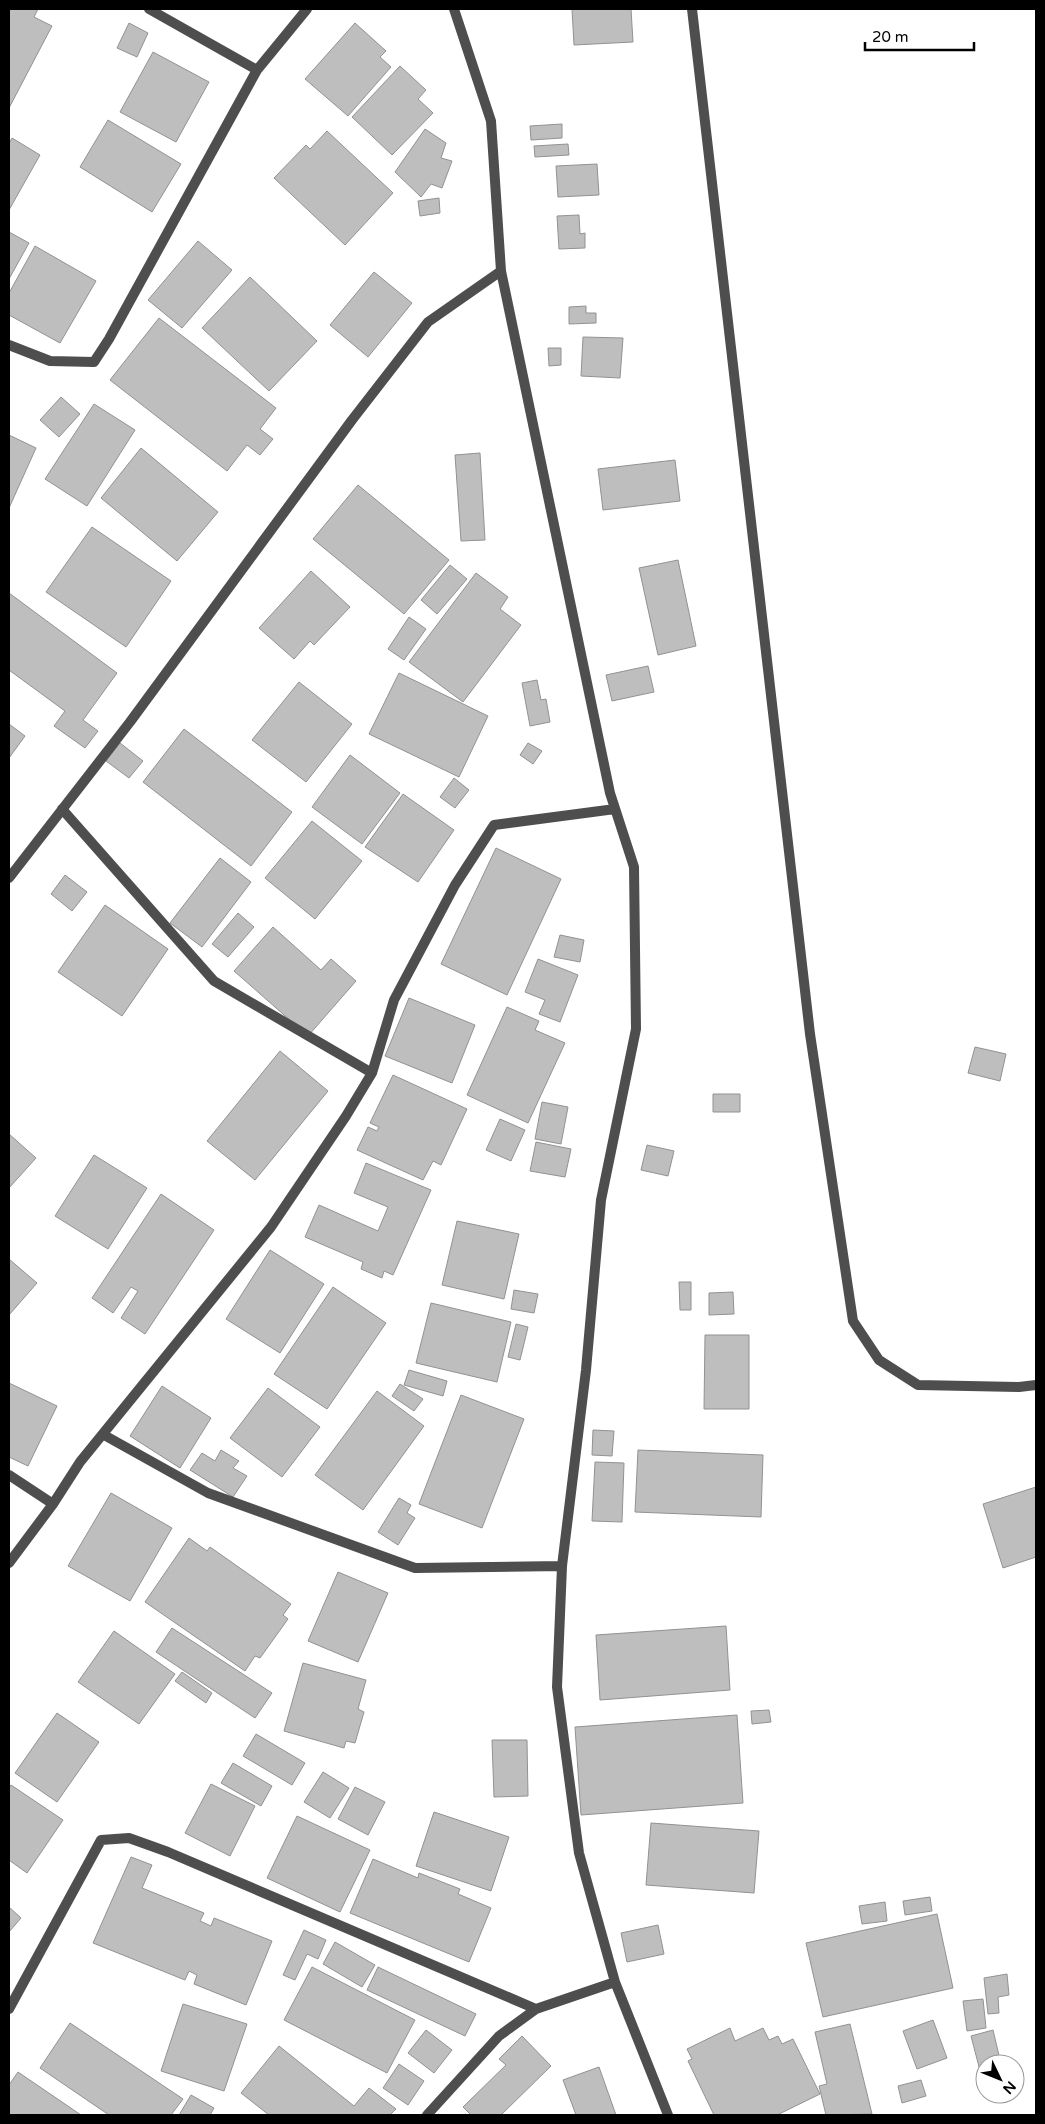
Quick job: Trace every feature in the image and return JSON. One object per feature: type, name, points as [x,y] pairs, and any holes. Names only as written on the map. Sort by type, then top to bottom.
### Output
[{"type":"street","points":[[149,9],[257,70]]},
{"type":"street","points":[[9,345],[50,361],[94,362],[109,339],[257,70],[307,9]]},
{"type":"street","points":[[454,9],[491,121],[502,271],[615,809],[634,867],[636,1029],[601,1200],[586,1370],[562,1566],[557,1687],[579,1853],[615,1982],[668,2115]]},
{"type":"street","points":[[692,9],[810,1034],[853,1321],[879,1360],[918,1385],[1019,1387],[1036,1385]]},
{"type":"street","points":[[9,878],[130,722],[352,420],[428,322],[502,271]]},
{"type":"street","points":[[62,809],[214,981],[372,1073]]},
{"type":"street","points":[[9,1563],[54,1504],[80,1462],[104,1435],[271,1227],[346,1116],[372,1073],[394,1000],[455,885],[494,825],[615,809]]},
{"type":"street","points":[[104,1435],[208,1493],[415,1568],[562,1566]]},
{"type":"street","points":[[9,1475],[54,1504]]},
{"type":"street","points":[[9,2009],[101,1840],[129,1838],[177,1856],[536,2009]]},
{"type":"street","points":[[427,2115],[499,2036],[536,2009],[615,1982]]},
{"type":"building","points":[[9,9],[38,9],[34,17],[52,26],[9,108]]},
{"type":"building","points":[[572,9],[631,9],[633,42],[574,45]]},
{"type":"building","points":[[129,23],[148,33],[137,57],[117,48]]},
{"type":"building","points":[[355,23],[386,51],[380,57],[391,67],[348,116],[305,79]]},
{"type":"building","points":[[153,52],[209,82],[176,142],[120,112]]},
{"type":"building","points":[[400,66],[426,90],[418,99],[433,113],[392,155],[352,117]]},
{"type":"building","points":[[108,120],[181,164],[152,212],[80,167]]},
{"type":"building","points":[[562,124],[562,138],[531,140],[530,126]]},
{"type":"building","points":[[425,129],[446,143],[441,158],[452,161],[442,188],[431,184],[421,197],[395,172]]},
{"type":"building","points":[[327,131],[393,193],[345,245],[274,178],[306,145],[310,149]]},
{"type":"building","points":[[12,138],[40,155],[9,210],[9,144]]},
{"type":"building","points":[[568,144],[569,155],[535,157],[534,146]]},
{"type":"building","points":[[597,164],[599,195],[558,197],[556,166]]},
{"type":"building","points":[[439,198],[440,213],[420,216],[418,201]]},
{"type":"building","points":[[579,215],[580,234],[585,233],[585,248],[559,249],[557,216]]},
{"type":"building","points":[[9,232],[29,243],[9,279]]},
{"type":"building","points":[[198,241],[232,270],[182,328],[148,300]]},
{"type":"building","points":[[35,246],[96,281],[60,343],[9,315],[9,293]]},
{"type":"building","points":[[374,272],[412,303],[368,357],[330,325]]},
{"type":"building","points":[[250,277],[317,341],[269,391],[202,328]]},
{"type":"building","points":[[586,306],[586,313],[596,313],[596,323],[569,324],[569,307]]},
{"type":"building","points":[[159,318],[276,408],[260,429],[273,439],[260,455],[247,445],[227,471],[110,380]]},
{"type":"building","points":[[583,337],[623,338],[620,378],[581,376]]},
{"type":"building","points":[[548,348],[561,348],[561,365],[549,366]]},
{"type":"building","points":[[61,397],[80,414],[59,437],[40,420]]},
{"type":"building","points":[[94,404],[135,430],[87,506],[45,479]]},
{"type":"building","points":[[9,435],[36,448],[9,508]]},
{"type":"building","points":[[141,448],[218,512],[177,561],[101,498]]},
{"type":"building","points":[[480,453],[485,540],[461,541],[455,455]]},
{"type":"building","points":[[675,460],[680,501],[603,510],[598,469]]},
{"type":"building","points":[[358,485],[449,560],[404,614],[313,539]]},
{"type":"building","points":[[92,527],[171,581],[126,647],[46,592]]},
{"type":"building","points":[[678,560],[696,646],[658,655],[639,568]]},
{"type":"building","points":[[450,565],[467,579],[437,614],[421,600]]},
{"type":"building","points":[[311,571],[350,607],[314,645],[310,641],[294,659],[259,628]]},
{"type":"building","points":[[476,573],[508,597],[500,609],[521,625],[463,702],[409,662]]},
{"type":"building","points":[[9,593],[117,673],[83,720],[98,731],[85,748],[54,726],[65,711],[9,670]]},
{"type":"building","points":[[409,617],[426,629],[404,660],[388,649]]},
{"type":"building","points":[[648,666],[654,692],[612,701],[606,675]]},
{"type":"building","points":[[399,673],[488,716],[459,777],[369,734]]},
{"type":"building","points":[[537,680],[541,700],[546,699],[550,722],[530,726],[522,683]]},
{"type":"building","points":[[299,682],[352,724],[306,782],[252,740]]},
{"type":"building","points":[[9,724],[25,736],[9,758]]},
{"type":"building","points":[[184,729],[292,812],[251,866],[143,782]]},
{"type":"building","points":[[120,743],[143,761],[129,778],[106,761]]},
{"type":"building","points":[[528,743],[542,751],[533,764],[520,755]]},
{"type":"building","points":[[350,755],[400,793],[362,844],[312,807]]},
{"type":"building","points":[[454,778],[469,790],[455,808],[440,797]]},
{"type":"building","points":[[403,794],[454,830],[418,882],[365,847]]},
{"type":"building","points":[[312,821],[362,861],[315,919],[265,878]]},
{"type":"building","points":[[496,848],[561,879],[507,995],[441,964]]},
{"type":"building","points":[[220,858],[251,882],[202,947],[170,923]]},
{"type":"building","points":[[65,875],[87,892],[72,911],[51,894]]},
{"type":"building","points":[[105,905],[168,949],[122,1016],[58,972]]},
{"type":"building","points":[[238,913],[254,927],[228,957],[212,944]]},
{"type":"building","points":[[273,927],[321,970],[331,959],[356,981],[308,1036],[234,971]]},
{"type":"building","points":[[560,935],[584,940],[580,962],[554,957]]},
{"type":"building","points":[[538,959],[578,975],[560,1022],[539,1014],[545,1000],[525,992]]},
{"type":"building","points":[[409,998],[475,1025],[452,1083],[385,1056]]},
{"type":"building","points":[[507,1007],[539,1021],[535,1030],[565,1043],[528,1123],[467,1095]]},
{"type":"building","points":[[975,1047],[1006,1054],[1000,1081],[968,1073]]},
{"type":"building","points":[[280,1051],[328,1091],[255,1180],[207,1141]]},
{"type":"building","points":[[393,1075],[467,1109],[441,1165],[433,1161],[423,1180],[357,1150],[368,1127],[377,1131],[379,1127],[370,1123]]},
{"type":"building","points":[[713,1094],[740,1094],[740,1112],[713,1112]]},
{"type":"building","points":[[542,1102],[568,1107],[561,1144],[535,1139]]},
{"type":"building","points":[[500,1119],[525,1130],[511,1161],[486,1150]]},
{"type":"building","points":[[9,1134],[36,1158],[9,1188]]},
{"type":"building","points":[[536,1142],[571,1149],[565,1177],[530,1171]]},
{"type":"building","points":[[647,1145],[674,1151],[668,1176],[641,1170]]},
{"type":"building","points":[[94,1155],[147,1188],[108,1249],[55,1216]]},
{"type":"building","points":[[366,1163],[431,1190],[393,1275],[384,1271],[382,1278],[361,1269],[363,1262],[305,1237],[319,1205],[378,1231],[388,1207],[354,1193]]},
{"type":"building","points":[[161,1194],[214,1230],[145,1334],[121,1318],[138,1291],[131,1287],[113,1313],[92,1298]]},
{"type":"building","points":[[457,1221],[519,1234],[504,1299],[442,1285]]},
{"type":"building","points":[[270,1250],[324,1284],[280,1353],[226,1319]]},
{"type":"building","points":[[9,1259],[37,1283],[9,1315]]},
{"type":"building","points":[[679,1282],[691,1282],[691,1310],[680,1310]]},
{"type":"building","points":[[333,1287],[386,1323],[327,1409],[274,1374]]},
{"type":"building","points":[[514,1290],[538,1294],[534,1313],[511,1309]]},
{"type":"building","points":[[733,1292],[734,1314],[709,1315],[709,1293]]},
{"type":"building","points":[[431,1303],[511,1322],[497,1382],[416,1363]]},
{"type":"building","points":[[516,1324],[528,1327],[520,1360],[508,1357]]},
{"type":"building","points":[[705,1335],[749,1335],[749,1409],[704,1409]]},
{"type":"building","points":[[409,1370],[447,1381],[443,1396],[404,1385]]},
{"type":"building","points":[[9,1383],[57,1406],[28,1466],[9,1457]]},
{"type":"building","points":[[400,1384],[423,1399],[414,1411],[392,1396]]},
{"type":"building","points":[[162,1386],[211,1418],[180,1468],[130,1436]]},
{"type":"building","points":[[268,1388],[320,1427],[282,1477],[230,1438]]},
{"type":"building","points":[[377,1391],[424,1426],[363,1510],[315,1475]]},
{"type":"building","points":[[461,1395],[524,1419],[482,1528],[419,1504]]},
{"type":"building","points":[[593,1430],[614,1431],[612,1456],[592,1455]]},
{"type":"building","points":[[221,1450],[239,1461],[233,1468],[247,1476],[233,1497],[190,1470],[202,1453],[215,1461]]},
{"type":"building","points":[[638,1450],[763,1455],[761,1517],[635,1512]]},
{"type":"building","points":[[595,1462],[624,1463],[622,1522],[592,1521]]},
{"type":"building","points":[[1036,1487],[1036,1557],[1003,1568],[983,1504]]},
{"type":"building","points":[[111,1493],[172,1528],[130,1601],[68,1566]]},
{"type":"building","points":[[399,1498],[411,1505],[407,1513],[415,1518],[398,1545],[378,1532]]},
{"type":"building","points":[[189,1538],[207,1551],[210,1547],[291,1604],[283,1615],[288,1619],[260,1658],[255,1656],[245,1671],[145,1602]]},
{"type":"building","points":[[338,1572],[388,1593],[358,1662],[308,1641]]},
{"type":"building","points":[[726,1626],[730,1690],[600,1700],[596,1635]]},
{"type":"building","points":[[172,1628],[272,1693],[255,1718],[156,1652]]},
{"type":"building","points":[[114,1631],[175,1674],[139,1724],[78,1682]]},
{"type":"building","points":[[303,1663],[366,1680],[358,1709],[364,1712],[355,1743],[346,1741],[344,1748],[284,1731]]},
{"type":"building","points":[[182,1672],[212,1693],[206,1703],[175,1681]]},
{"type":"building","points":[[769,1710],[771,1722],[752,1724],[751,1711]]},
{"type":"building","points":[[57,1713],[99,1742],[57,1802],[15,1773]]},
{"type":"building","points":[[737,1715],[743,1803],[581,1815],[575,1727]]},
{"type":"building","points":[[256,1734],[305,1763],[292,1785],[243,1756]]},
{"type":"building","points":[[492,1740],[527,1740],[528,1796],[494,1797]]},
{"type":"building","points":[[233,1763],[272,1786],[261,1806],[221,1783]]},
{"type":"building","points":[[323,1772],[349,1788],[330,1818],[304,1802]]},
{"type":"building","points":[[211,1784],[255,1806],[230,1856],[185,1833]]},
{"type":"building","points":[[11,1785],[63,1820],[27,1873],[9,1860],[9,1788]]},
{"type":"building","points":[[355,1787],[385,1802],[368,1835],[338,1819]]},
{"type":"building","points":[[434,1812],[509,1837],[491,1891],[416,1866]]},
{"type":"building","points":[[297,1816],[370,1850],[340,1912],[267,1878]]},
{"type":"building","points":[[651,1823],[759,1831],[754,1893],[646,1885]]},
{"type":"building","points":[[131,1857],[152,1865],[142,1888],[204,1913],[200,1921],[211,1926],[214,1918],[272,1941],[246,2005],[194,1984],[197,1975],[189,1971],[185,1980],[93,1943]]},
{"type":"building","points":[[373,1859],[418,1878],[419,1873],[460,1889],[458,1894],[491,1908],[469,1962],[350,1913]]},
{"type":"building","points":[[930,1897],[932,1911],[905,1915],[903,1901]]},
{"type":"building","points":[[885,1902],[887,1921],[862,1924],[859,1906]]},
{"type":"building","points":[[9,1907],[21,1918],[9,1932]]},
{"type":"building","points":[[937,1914],[953,1988],[823,2017],[806,1943]]},
{"type":"building","points":[[658,1925],[664,1954],[627,1962],[621,1933]]},
{"type":"building","points":[[304,1930],[326,1940],[318,1959],[307,1954],[295,1980],[283,1975]]},
{"type":"building","points":[[335,1942],[375,1965],[362,1987],[323,1964]]},
{"type":"building","points":[[312,1967],[415,2020],[387,2073],[284,2020]]},
{"type":"building","points":[[378,1967],[476,2014],[465,2036],[367,1990]]},
{"type":"building","points":[[1007,1974],[1009,1995],[998,1997],[999,2013],[988,2014],[984,1978]]},
{"type":"building","points":[[983,1999],[986,2028],[967,2031],[963,2001]]},
{"type":"building","points":[[183,2004],[247,2024],[224,2091],[161,2071]]},
{"type":"building","points":[[933,2020],[947,2058],[917,2069],[903,2031]]},
{"type":"building","points":[[70,2023],[183,2099],[171,2115],[109,2115],[40,2068]]},
{"type":"building","points":[[850,2024],[872,2114],[826,2115],[819,2086],[827,2084],[815,2032]]},
{"type":"building","points":[[730,2028],[735,2041],[763,2028],[769,2040],[778,2036],[782,2044],[793,2039],[820,2094],[777,2115],[714,2115],[688,2061],[692,2059],[687,2049]]},
{"type":"building","points":[[426,2030],[452,2050],[434,2073],[408,2053]]},
{"type":"building","points":[[993,2030],[999,2054],[976,2054],[971,2036]]},
{"type":"building","points":[[522,2036],[551,2066],[501,2115],[471,2115],[463,2107],[506,2065],[499,2059]]},
{"type":"building","points":[[279,2046],[354,2106],[369,2088],[396,2109],[390,2115],[269,2115],[241,2093]]},
{"type":"building","points":[[399,2064],[424,2081],[408,2105],[383,2088]]},
{"type":"building","points":[[599,2067],[616,2115],[576,2115],[563,2080]]},
{"type":"building","points":[[18,2072],[81,2115],[9,2115],[9,2085]]},
{"type":"building","points":[[921,2080],[926,2096],[902,2103],[898,2086]]},
{"type":"building","points":[[191,2095],[214,2108],[210,2115],[179,2115]]}]
